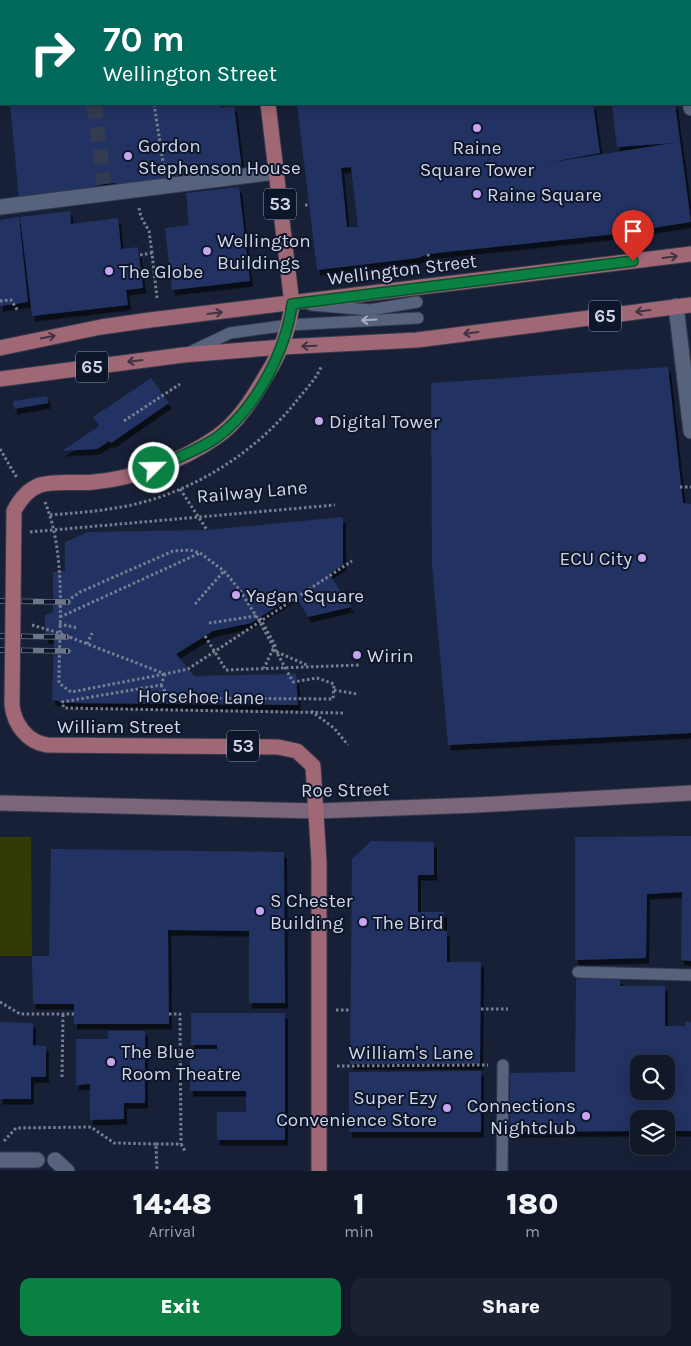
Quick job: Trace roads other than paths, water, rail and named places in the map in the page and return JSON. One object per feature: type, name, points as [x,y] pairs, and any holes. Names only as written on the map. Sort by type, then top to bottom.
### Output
[{"type":"main road","name":"William Street","points":[[268,105],[292,304],[289,325],[282,347],[244,410],[215,438],[187,454],[154,468],[122,478],[93,482],[46,484],[32,489],[21,499],[14,512],[12,529],[12,705],[20,728],[41,744],[278,747],[303,755],[313,766],[317,811],[319,1171]]},
{"type":"main road","name":"Wellington Street","points":[[0,348],[102,327],[691,254]]},
{"type":"main road","name":"65","points":[[0,379],[183,355],[282,347],[417,340],[684,305]]},
{"type":"main road","name":"Roe Street","points":[[0,803],[317,811],[477,805],[691,793]]},
{"type":"street","points":[[0,207],[104,189],[276,172]]},
{"type":"street","points":[[684,305],[691,430]]},
{"type":"street","points":[[0,1160],[37,1160]]},
{"type":"street","points":[[55,1160],[67,1171]]},
{"type":"lane","points":[[292,304],[370,310],[417,302]]},
{"type":"lane","points":[[183,355],[230,333],[289,325],[418,318]]},
{"type":"lane","points":[[578,972],[691,975]]},
{"type":"lane","points":[[502,1171],[503,1065]]},
{"type":"tunnel","points":[[94,105],[104,184]]},
{"type":"railway","points":[[0,601],[68,602]]},
{"type":"railway","points":[[0,636],[67,637]]},
{"type":"railway","points":[[0,650],[68,651]]},
{"type":"place","name":"Raine Square Tower","points":[[477,128]]},
{"type":"place","name":"Gordon Stephenson House","points":[[128,156]]},
{"type":"place","name":"Raine Square","points":[[477,194]]},
{"type":"place","name":"Wellington Buildings","points":[[207,251]]},
{"type":"place","name":"The Globe","points":[[109,271]]},
{"type":"place","name":"Digital Tower","points":[[319,421]]},
{"type":"place","name":"ECU City","points":[[642,558]]},
{"type":"place","name":"Yagan Square","points":[[236,595]]},
{"type":"place","name":"Wirin","points":[[357,655]]},
{"type":"place","name":"S Chester Building","points":[[260,911]]},
{"type":"place","name":"The Bird","points":[[363,922]]},
{"type":"place","name":"The Blue Room Theatre","points":[[111,1062]]},
{"type":"place","name":"Super Ezy Convenience Store","points":[[447,1108]]},
{"type":"place","name":"Connections Nightclub","points":[[586,1116]]}]
